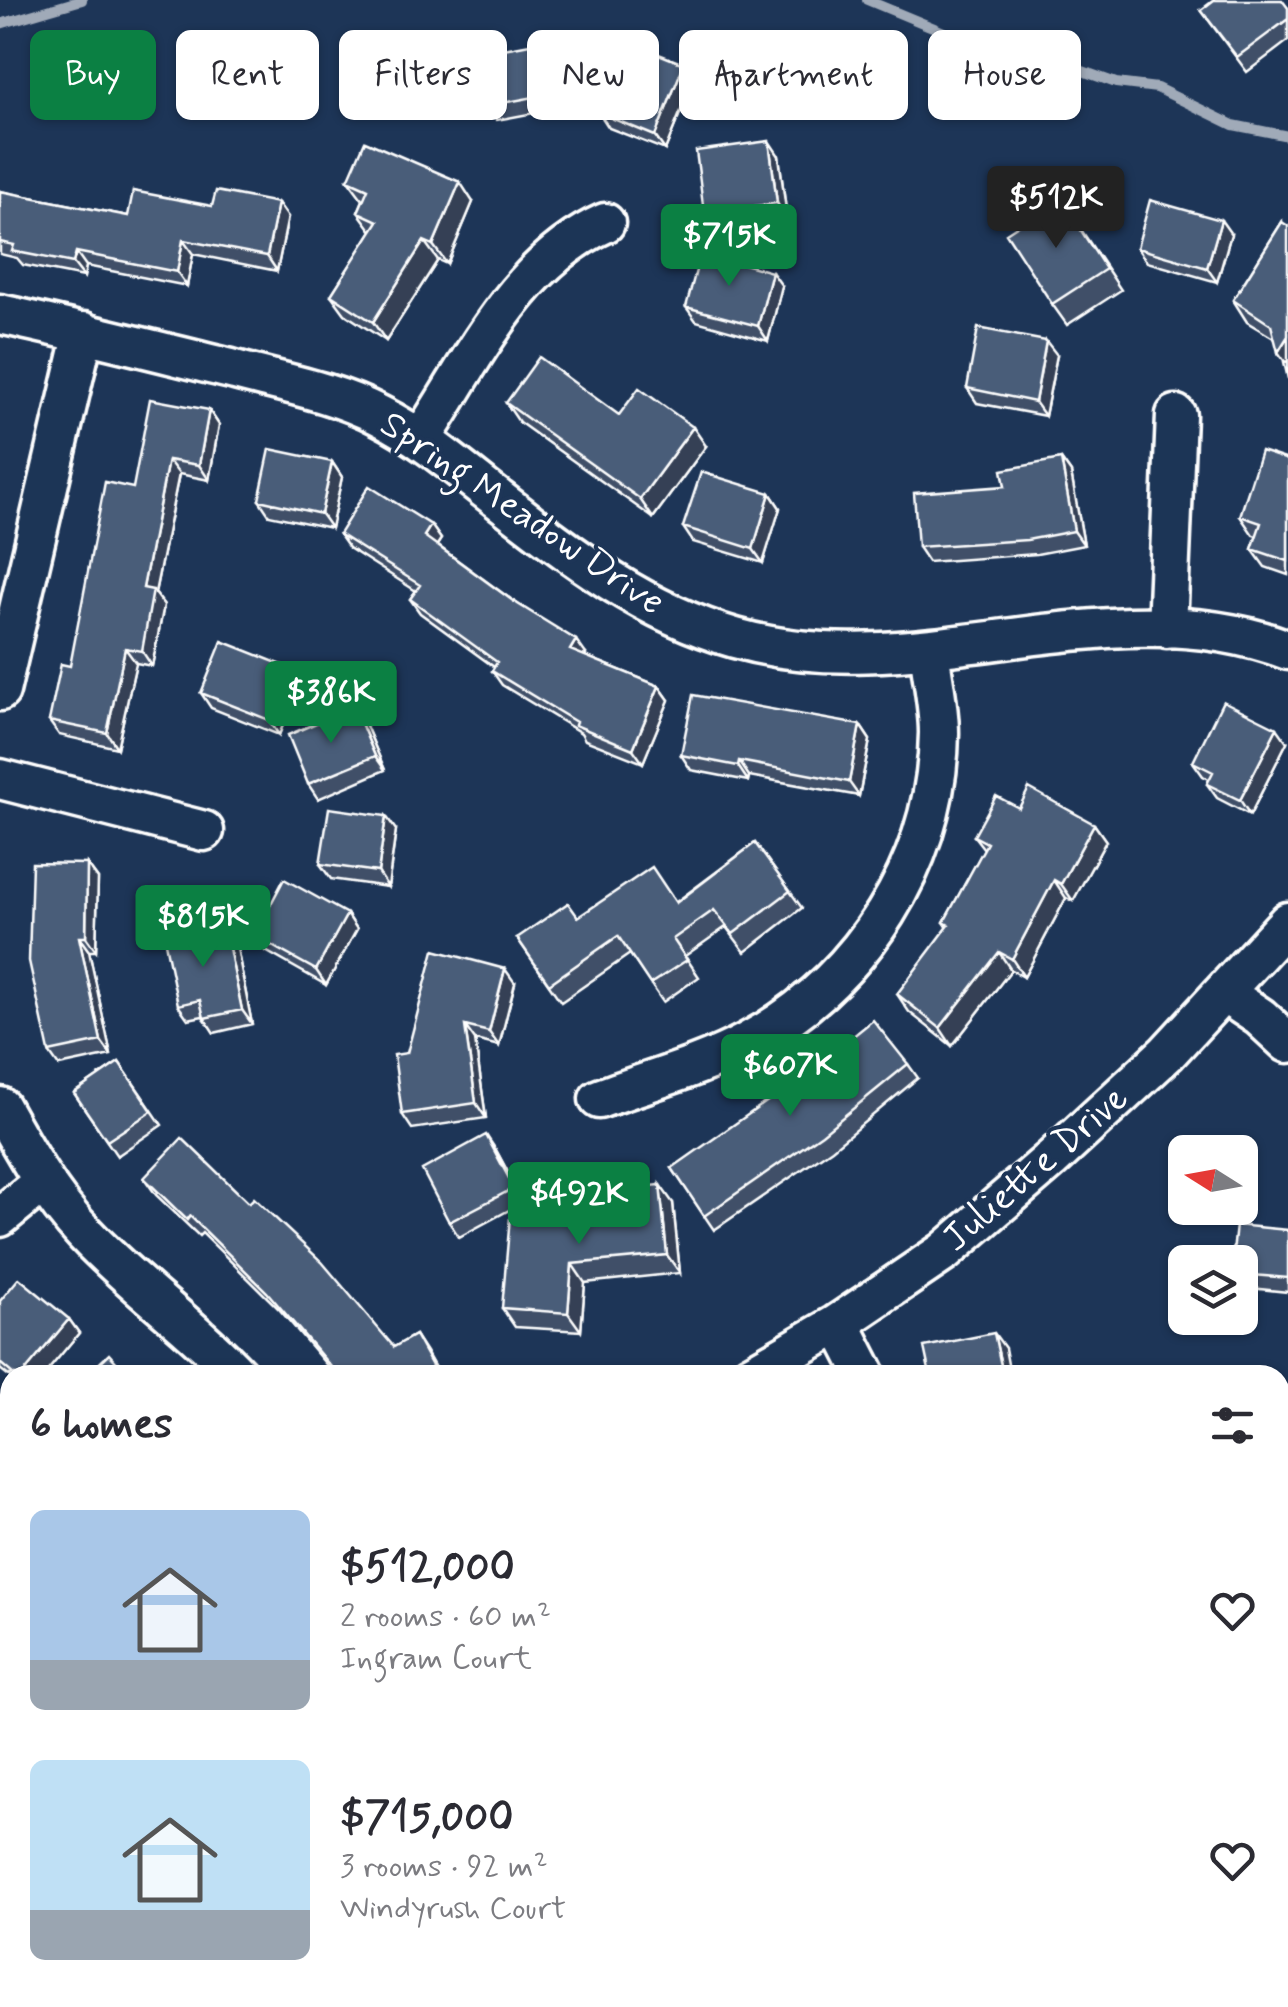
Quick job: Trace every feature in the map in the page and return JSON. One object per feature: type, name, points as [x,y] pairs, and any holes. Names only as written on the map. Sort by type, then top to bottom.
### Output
[{"type":"street","points":[[421,438],[521,286],[550,256],[605,223]]},
{"type":"street","name":"Spring Meadow Drive","points":[[0,314],[316,391],[376,413],[421,438],[580,562],[630,595],[680,619],[736,638],[793,650],[859,655],[1100,629],[1167,628],[1222,632],[1288,650]]},
{"type":"street","points":[[0,691],[84,332]]},
{"type":"street","points":[[1167,628],[1176,415]]},
{"type":"street","points":[[599,1099],[745,1044],[785,1020],[824,989],[862,949],[892,904],[912,863],[934,792],[939,731],[929,650]]},
{"type":"street","points":[[0,779],[204,832]]},
{"type":"street","name":"Juliette Drive","points":[[767,1365],[836,1325],[944,1252],[1167,1054],[1288,922]]},
{"type":"street","points":[[1224,993],[1288,1042]]},
{"type":"street","points":[[0,1107],[43,1182],[84,1233],[206,1340],[229,1365]]},
{"type":"street","points":[[0,1216],[43,1182]]},
{"type":"street","points":[[836,1325],[844,1332],[861,1365]]},
{"type":"building","points":[[1214,0],[1282,0],[1288,8],[1288,19],[1237,57],[1201,10]]},
{"type":"building","points":[[527,45],[527,98],[507,102],[507,48]]},
{"type":"building","points":[[659,54],[679,62],[679,76],[655,136],[616,120],[659,120]]},
{"type":"building","points":[[365,141],[460,182],[433,245],[424,241],[373,322],[331,295],[378,221],[358,212],[368,189],[348,180]]},
{"type":"building","points":[[769,141],[777,203],[704,213],[696,151]]},
{"type":"building","points":[[0,191],[128,216],[133,191],[212,206],[216,191],[278,203],[267,256],[183,240],[177,272],[76,252],[73,263],[12,251],[14,245],[0,242]]},
{"type":"building","points":[[1060,198],[1106,269],[1052,304],[1006,233]]},
{"type":"building","points":[[1150,200],[1221,220],[1207,268],[1137,248]]},
{"type":"building","points":[[1282,222],[1288,226],[1288,336],[1278,352],[1271,325],[1233,300]]},
{"type":"building","points":[[701,252],[772,272],[758,326],[686,307]]},
{"type":"building","points":[[978,328],[1046,341],[1035,402],[967,388]]},
{"type":"building","points":[[539,357],[619,415],[639,388],[693,427],[640,499],[506,403]]},
{"type":"building","points":[[150,399],[209,410],[199,465],[168,460],[143,588],[153,590],[142,651],[125,648],[107,733],[49,721],[61,664],[70,666],[105,482],[133,488]]},
{"type":"building","points":[[270,449],[332,462],[321,514],[259,500]]},
{"type":"building","points":[[1261,451],[1288,460],[1288,561],[1252,549],[1261,523],[1240,516]]},
{"type":"building","points":[[1061,459],[1074,531],[1027,540],[918,547],[914,493],[1005,486],[1002,470]]},
{"type":"building","points":[[701,472],[770,493],[753,549],[683,527]]},
{"type":"building","points":[[369,486],[431,525],[424,536],[513,601],[576,640],[570,650],[659,686],[633,749],[575,725],[576,722],[492,671],[497,662],[410,599],[420,585],[339,534]]},
{"type":"building","points":[[222,641],[290,668],[269,720],[201,693]]},
{"type":"building","points":[[693,695],[860,725],[849,782],[739,761],[738,766],[681,755]]},
{"type":"building","points":[[1223,701],[1277,728],[1240,800],[1207,784],[1213,772],[1193,762]]},
{"type":"building","points":[[354,707],[375,756],[308,784],[288,735]]},
{"type":"building","points":[[1029,788],[1094,824],[1061,884],[1054,880],[1012,959],[999,952],[940,1028],[897,994],[949,925],[944,922],[987,843],[974,836],[996,796],[1019,808]]},
{"type":"building","points":[[329,808],[386,816],[378,872],[320,864]]},
{"type":"building","points":[[755,843],[790,891],[733,934],[714,910],[673,939],[687,960],[650,984],[618,936],[549,984],[517,938],[568,903],[578,917],[652,867],[676,903]]},
{"type":"building","points":[[32,863],[87,864],[86,937],[79,937],[101,1041],[49,1052],[29,961]]},
{"type":"building","points":[[284,879],[347,914],[316,970],[254,936]]},
{"type":"building","points":[[205,924],[208,938],[226,934],[242,1010],[204,1018],[200,1000],[178,1005],[163,933]]},
{"type":"building","points":[[434,950],[505,969],[489,1032],[465,1026],[476,1103],[402,1114],[394,1055],[407,1053]]},
{"type":"building","points":[[873,1020],[908,1064],[822,1134],[704,1216],[672,1168],[809,1072]]},
{"type":"building","points":[[119,1062],[152,1111],[107,1141],[74,1093]]},
{"type":"building","points":[[486,1135],[514,1188],[449,1222],[422,1170]]},
{"type":"building","points":[[182,1138],[249,1203],[254,1198],[322,1262],[394,1347],[415,1335],[432,1365],[329,1365],[267,1292],[190,1216],[187,1220],[144,1178]]},
{"type":"building","points":[[660,1185],[667,1255],[572,1264],[568,1313],[502,1308],[510,1217],[599,1223],[595,1191]]},
{"type":"building","points":[[1236,1225],[1288,1230],[1288,1278],[1258,1276],[1258,1245],[1234,1245]]},
{"type":"building","points":[[19,1278],[69,1319],[30,1365],[2,1365],[0,1301]]},
{"type":"building","points":[[994,1333],[1001,1365],[928,1365],[924,1347]]},
{"type":"building","points":[[109,1354],[119,1365],[97,1365]]},
{"type":"waterway","points":[[0,24],[82,0]]},
{"type":"waterway","points":[[867,0],[973,44],[1049,59],[1116,83],[1157,88],[1233,125],[1288,136]]}]
